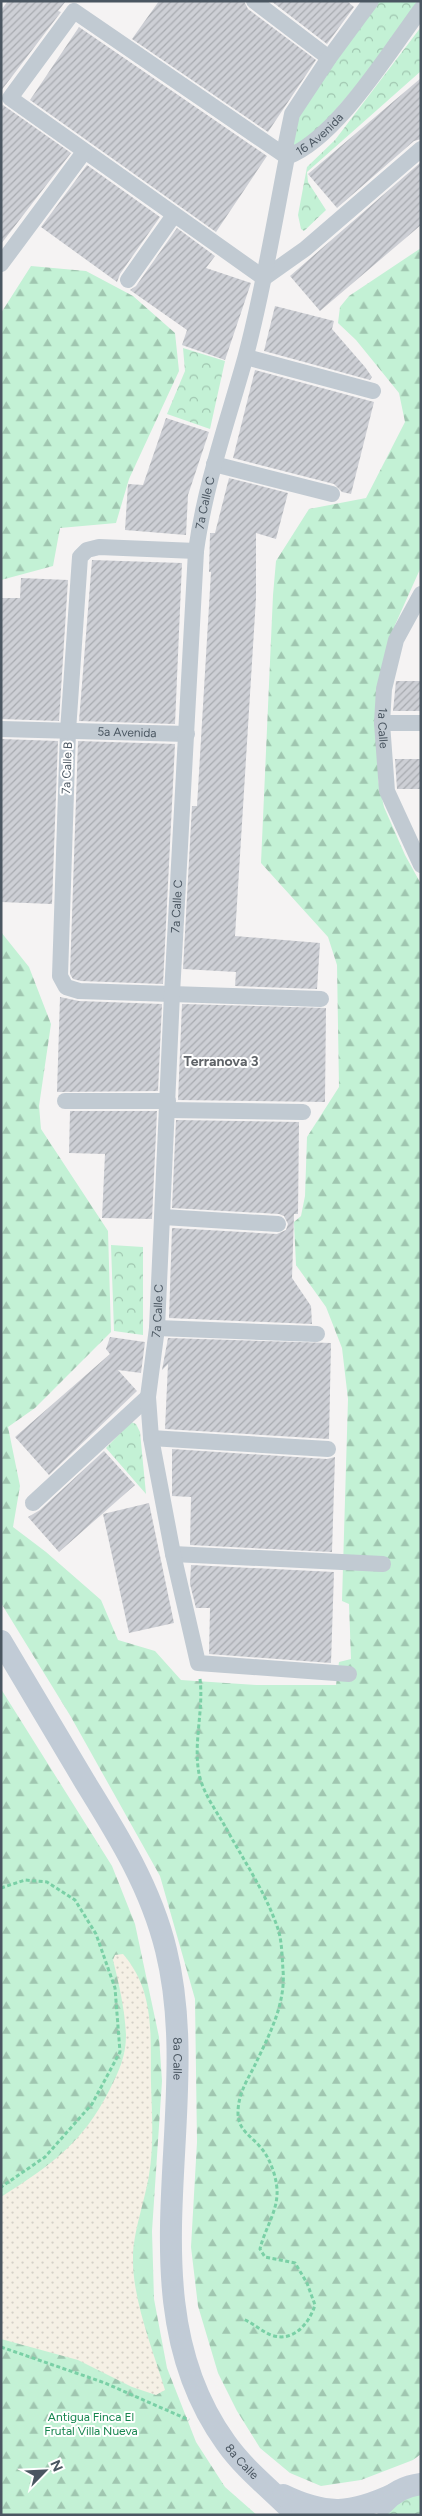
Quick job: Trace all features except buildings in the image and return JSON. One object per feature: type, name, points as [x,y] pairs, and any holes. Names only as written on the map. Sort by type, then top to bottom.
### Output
[{"type":"main road","name":"8a Calle","points":[[1,1641],[132,1860],[161,1932],[174,1995],[178,2052],[170,2257],[175,2316],[190,2373],[214,2424],[237,2457],[296,2515]]},
{"type":"main road","name":"8a Calle","points":[[272,2490],[308,2506],[328,2510],[354,2510],[411,2485]]},
{"type":"main road","points":[[378,2515],[411,2485]]},
{"type":"street","points":[[254,1],[329,58]]},
{"type":"street","name":"16 Avenida","points":[[371,1],[329,58],[292,114],[286,143],[287,157],[313,142],[341,116],[421,10]]},
{"type":"street","points":[[287,157],[74,11],[10,98],[264,278],[305,248],[421,149]]},
{"type":"street","points":[[1,264],[84,152]]},
{"type":"street","name":"7a Calle C","points":[[198,1663],[173,1554],[151,1438],[148,1397],[158,1328],[172,994],[196,551],[205,497],[246,357],[264,278],[287,157]]},
{"type":"street","points":[[128,280],[174,216]]},
{"type":"street","points":[[246,357],[373,391]]},
{"type":"street","points":[[214,464],[332,494]]},
{"type":"street","name":"7a Calle B","points":[[172,994],[79,991],[70,989],[63,984],[59,968],[68,731],[79,563],[84,552],[99,547],[196,551]]},
{"type":"street","name":"1a Calle","points":[[421,594],[414,617],[396,640],[384,689],[382,723],[387,791],[414,836],[421,865]]},
{"type":"street","points":[[382,723],[421,723]]},
{"type":"street","name":"5a Avenida","points":[[1,729],[187,734]]},
{"type":"street","points":[[172,994],[322,999]]},
{"type":"street","points":[[65,1101],[303,1112]]},
{"type":"street","points":[[163,1217],[278,1224]]},
{"type":"street","points":[[158,1328],[317,1334]]},
{"type":"street","points":[[34,1503],[148,1397]]},
{"type":"street","points":[[151,1438],[328,1449]]},
{"type":"street","points":[[173,1554],[383,1564]]},
{"type":"street","points":[[198,1663],[349,1674]]},
{"type":"path","points":[[198,1663],[202,1693],[198,1756],[200,1777],[208,1797],[267,1901],[279,1931],[284,1972],[281,2003],[272,2029],[240,2094],[238,2113],[239,2124],[245,2133],[262,2148],[269,2160],[278,2193],[276,2206],[260,2249],[265,2257],[294,2263],[307,2282],[315,2305],[307,2324],[291,2334],[281,2337],[272,2335],[243,2319]]},
{"type":"path","points":[[1,1888],[25,1880],[47,1882],[75,1900],[96,1934],[115,1988],[120,2052],[92,2104],[45,2157],[1,2187]]},
{"type":"path","points":[[1,2347],[105,2383],[181,2414],[195,2424]]},
{"type":"green space","points":[[371,1],[421,1],[421,10],[302,149],[286,143],[289,128]]},
{"type":"green space","points":[[421,27],[421,71],[307,172],[308,182],[326,210],[304,231],[301,229],[298,215],[307,167],[335,140]]},
{"type":"green space","points":[[421,248],[421,567],[395,625],[378,753],[378,780],[384,807],[405,855],[421,884],[421,2454],[413,2460],[361,2480],[321,2486],[290,2473],[260,2448],[237,2411],[218,2373],[198,2306],[191,2247],[197,2142],[195,1999],[160,1876],[71,1717],[1,1603],[1,932],[29,967],[51,1024],[39,1106],[41,1129],[108,1231],[111,1332],[35,1408],[8,1427],[20,1486],[13,1527],[46,1552],[101,1600],[118,1640],[155,1651],[181,1680],[256,1685],[336,1685],[339,1662],[351,1659],[349,1604],[342,1601],[348,1399],[342,1348],[326,1307],[296,1265],[294,1222],[301,1216],[305,1196],[307,1137],[339,1087],[337,965],[328,937],[261,863],[273,595],[276,561],[309,509],[366,498],[405,422],[399,393],[356,340],[338,323],[340,307],[349,296]]},
{"type":"green space","points":[[31,266],[86,271],[133,296],[175,333],[179,371],[129,479],[116,523],[60,528],[53,566],[1,580],[1,313]]},
{"type":"green space","points":[[183,348],[225,361],[210,429],[167,414],[185,371]]},
{"type":"green space","points":[[111,1245],[143,1247],[143,1335],[114,1331]]},
{"type":"green space","points":[[131,1422],[136,1424],[140,1432],[146,1494],[106,1448]]},
{"type":"green space","name":"Antigua Finca El Frutal Villa Nueva","points":[[1,1689],[112,1866],[135,1924],[159,2037],[162,2081],[152,2231],[154,2299],[167,2368],[196,2442],[225,2487],[257,2515],[1,2515]]},
{"type":"green space","points":[[421,2491],[421,2515],[386,2515],[394,2503]]},
{"type":"sand","points":[[123,1954],[134,1969],[141,1984],[149,2016],[152,2152],[133,2257],[136,2290],[140,2307],[165,2390],[156,2395],[132,2387],[78,2360],[1,2339],[1,2197],[64,2151],[89,2124],[110,2089],[121,2063],[126,2043],[123,2007],[113,1960],[115,1955]]},
{"type":"district","name":"Terranova 3","points":[[221,1061]]}]
